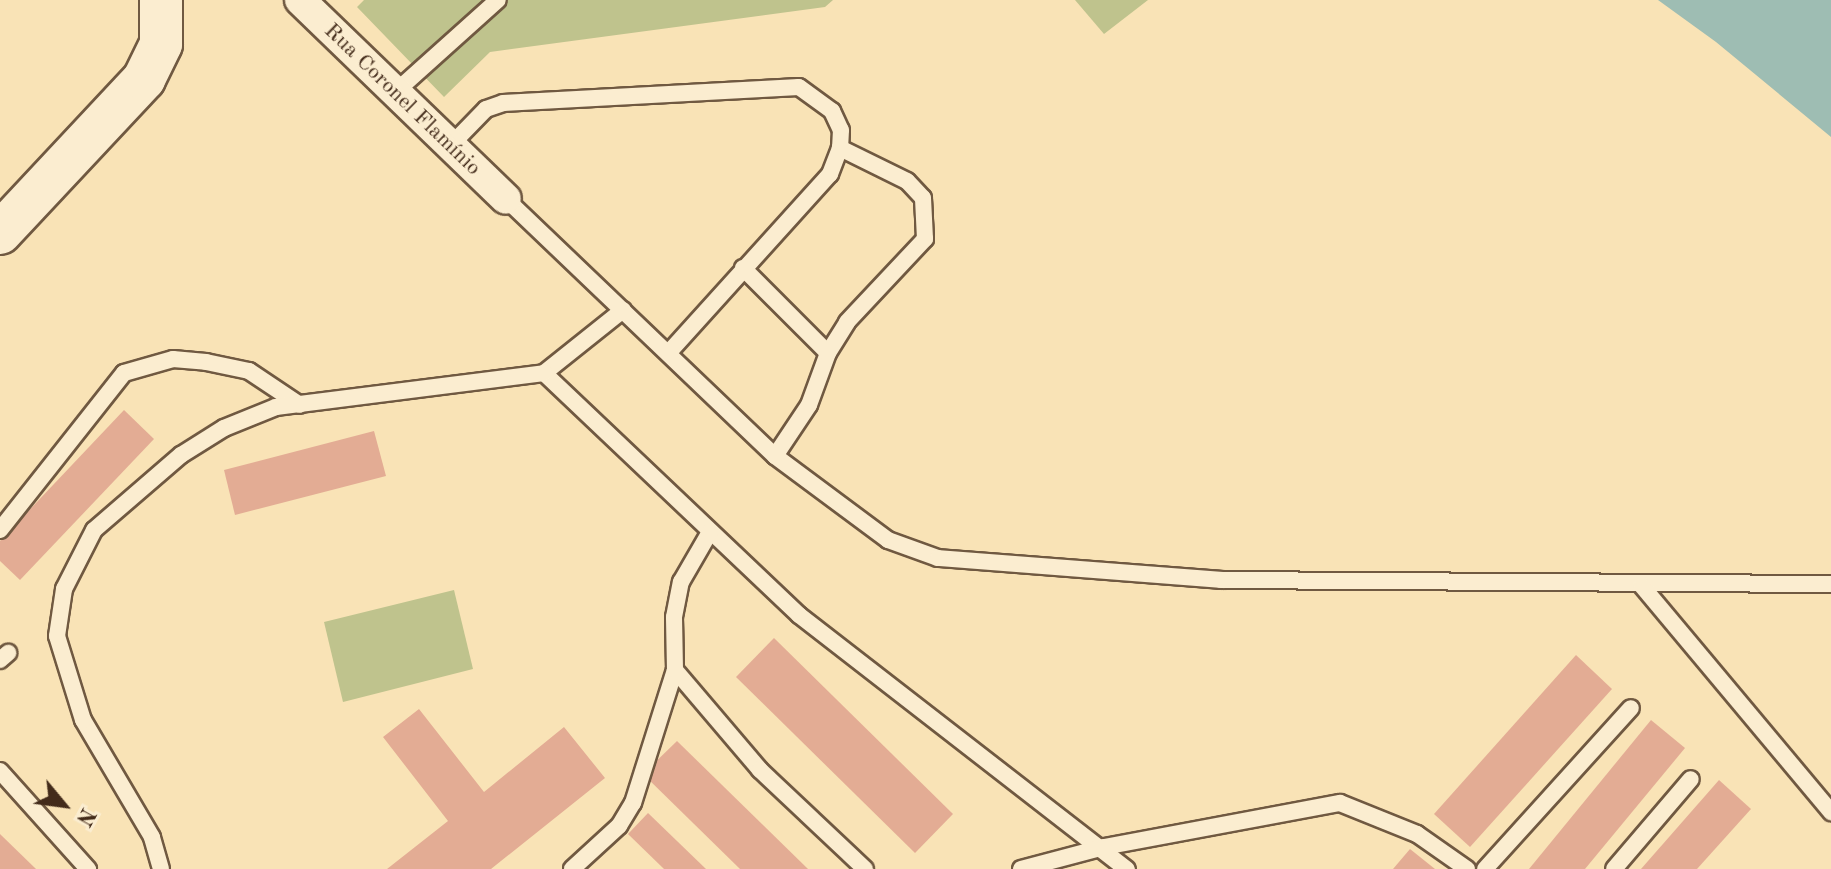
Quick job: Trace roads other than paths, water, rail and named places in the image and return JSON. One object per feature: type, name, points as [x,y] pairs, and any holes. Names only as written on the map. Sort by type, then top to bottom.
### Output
[{"type":"main road","points":[[0,233],[144,79],[161,44],[162,8]]},
{"type":"street","name":"Rua Coronel Flamínio","points":[[300,0],[392,95],[506,199]]},
{"type":"lane","points":[[392,95],[498,0]]},
{"type":"lane","points":[[449,147],[486,109],[503,103],[799,87],[832,111],[841,130],[840,148],[830,174],[668,353]]},
{"type":"lane","points":[[775,456],[809,405],[828,353],[847,322],[925,239],[928,215],[923,198],[907,181],[840,148]]},
{"type":"lane","points":[[506,199],[775,456],[888,540],[938,558],[1221,580],[1642,586],[1831,584]]},
{"type":"lane","points":[[743,268],[828,353]]},
{"type":"lane","points":[[161,869],[152,837],[83,720],[57,636],[64,589],[94,530],[181,455],[224,428],[276,407],[544,373],[623,310]]},
{"type":"lane","points":[[0,530],[124,373],[173,359],[206,362],[249,371],[300,405]]},
{"type":"lane","points":[[544,373],[799,615],[1104,847],[1127,869]]},
{"type":"lane","points":[[572,869],[601,844],[633,803],[675,670],[674,617],[681,582],[710,532]]},
{"type":"lane","points":[[1642,586],[1831,812]]},
{"type":"lane","points":[[675,670],[760,770],[865,869]]},
{"type":"lane","points":[[1485,869],[1631,708]]},
{"type":"lane","points":[[0,771],[88,869]]},
{"type":"lane","points":[[1614,869],[1691,779]]},
{"type":"lane","points":[[1021,869],[1056,866],[1104,847],[1340,803],[1417,834],[1467,869]]},
{"type":"water","points":[[1658,0],[1831,0],[1831,137],[1716,42]]}]
